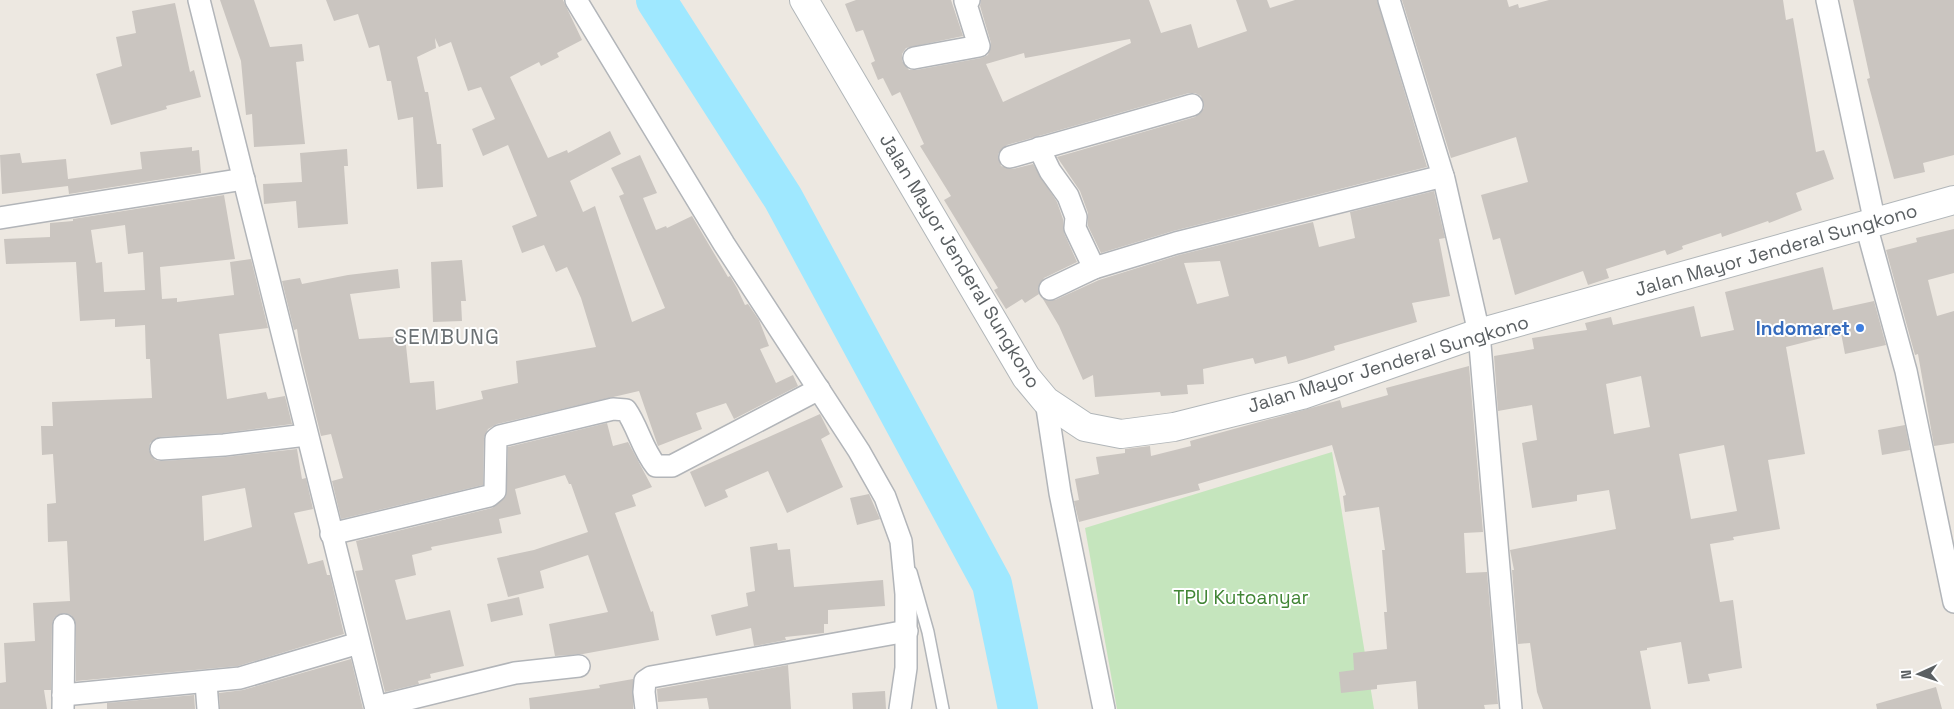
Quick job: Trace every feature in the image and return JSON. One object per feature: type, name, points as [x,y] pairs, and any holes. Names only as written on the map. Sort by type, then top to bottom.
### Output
[{"type":"main road","name":"Jalan Mayor Jenderal Sungkono","points":[[804,0],[1014,359],[1046,401],[1085,427],[1120,434],[1141,433],[1174,427],[1302,395],[1479,333],[1954,200]]},
{"type":"street","points":[[199,0],[306,435],[376,708],[515,672],[579,666]]},
{"type":"street","points":[[576,0],[724,244],[819,389],[885,497],[900,541],[907,631],[906,668],[900,709]]},
{"type":"street","points":[[914,58],[979,46],[965,1],[969,0]]},
{"type":"street","points":[[1389,0],[1443,176],[1479,333],[1511,709]]},
{"type":"street","points":[[1827,0],[1870,224],[1947,535],[1954,602]]},
{"type":"street","points":[[1010,157],[1192,104]]},
{"type":"street","points":[[1039,148],[1050,172],[1068,196],[1076,217],[1075,228],[1094,268]]},
{"type":"street","points":[[1050,289],[1094,268],[1176,243],[1443,176]]},
{"type":"street","points":[[0,218],[244,179]]},
{"type":"street","points":[[331,534],[490,496],[495,491],[495,448],[496,439],[500,436],[613,409],[626,410],[635,422],[647,455],[656,466],[672,466],[819,389]]},
{"type":"street","points":[[1046,401],[1060,493],[1104,709]]},
{"type":"street","points":[[161,449],[224,445],[306,435]]},
{"type":"street","points":[[64,625],[63,702],[254,674],[359,643]]},
{"type":"street","points":[[646,709],[644,687],[645,681],[651,677],[907,631]]},
{"type":"street","points":[[206,682],[208,709]]},
{"type":"lane","points":[[900,541],[915,582],[928,632],[943,709]]},
{"type":"green space","name":"TPU Kutoanyar","points":[[1332,452],[1374,709],[1117,709],[1085,528]]},
{"type":"building","points":[[220,0],[254,0],[270,47],[302,44],[304,61],[296,62],[305,144],[254,147],[252,114],[246,115],[241,61]]},
{"type":"building","points":[[326,0],[563,0],[582,40],[557,53],[559,57],[541,66],[539,62],[510,77],[548,158],[567,150],[568,153],[610,131],[621,154],[570,181],[583,212],[595,206],[632,322],[665,308],[619,196],[624,194],[611,168],[640,155],[657,193],[643,198],[656,230],[666,226],[667,228],[692,216],[728,277],[730,276],[745,305],[748,304],[759,320],[769,346],[760,349],[776,383],[793,375],[798,386],[734,419],[726,403],[696,413],[702,429],[658,446],[639,391],[497,424],[488,429],[484,438],[483,485],[341,519],[332,481],[343,478],[331,434],[321,436],[300,351],[297,329],[294,330],[282,281],[300,278],[302,284],[348,275],[398,269],[400,288],[350,294],[359,339],[405,336],[410,383],[434,381],[436,410],[483,399],[481,391],[518,383],[516,361],[596,347],[581,298],[567,267],[556,272],[544,245],[522,253],[512,226],[537,216],[508,145],[483,156],[472,129],[495,119],[481,87],[468,91],[451,42],[439,47],[435,38],[436,48],[417,57],[425,92],[428,92],[437,144],[441,144],[443,187],[417,189],[413,117],[398,120],[391,81],[387,81],[379,45],[369,48],[358,14],[334,21]]},
{"type":"building","points":[[856,0],[951,0],[963,36],[906,48],[902,54],[902,61],[909,70],[916,70],[981,58],[988,55],[991,43],[980,6],[981,0],[1149,0],[1161,33],[1191,24],[1198,48],[1247,31],[1236,0],[1267,0],[1270,8],[1295,0],[1377,0],[1427,167],[1173,231],[1101,253],[1088,226],[1088,213],[1080,191],[1057,157],[1195,117],[1204,108],[1201,96],[1189,93],[1007,145],[998,154],[1001,166],[1013,169],[1033,164],[1057,202],[1063,219],[1064,233],[1077,262],[1044,278],[1038,288],[1039,294],[1025,303],[1022,299],[1006,309],[994,290],[998,288],[944,200],[951,196],[920,146],[924,144],[900,92],[892,96],[883,78],[878,80],[871,63],[875,61],[863,30],[856,32],[845,4]],"holes":[[[1130,39],[1131,43],[1003,102],[986,64],[1024,53],[1025,58]]]},
{"type":"building","points":[[1402,0],[1507,0],[1509,7],[1518,4],[1519,8],[1549,0],[1783,0],[1786,20],[1793,18],[1816,152],[1824,150],[1834,179],[1796,193],[1802,210],[1769,223],[1768,221],[1722,237],[1721,233],[1682,246],[1683,249],[1667,255],[1665,250],[1606,269],[1609,278],[1588,285],[1583,271],[1515,295],[1500,238],[1493,240],[1481,195],[1528,182],[1516,137],[1451,158]]},
{"type":"building","points":[[1853,0],[1954,0],[1954,155],[1923,163],[1925,172],[1894,179],[1867,79],[1870,78]]},
{"type":"building","points":[[175,3],[190,72],[194,70],[201,97],[166,106],[167,109],[111,125],[96,74],[122,66],[116,37],[136,33],[132,11]]},
{"type":"building","points":[[192,147],[192,151],[199,150],[201,173],[69,194],[68,186],[2,194],[0,155],[20,153],[22,163],[66,159],[68,179],[142,169],[140,152]]},
{"type":"building","points":[[347,149],[348,166],[344,166],[348,224],[298,228],[296,201],[264,204],[263,184],[302,182],[300,153]]},
{"type":"building","points":[[1434,191],[1445,238],[1439,239],[1450,296],[1412,303],[1417,322],[1334,346],[1335,350],[1306,359],[1288,364],[1286,356],[1255,364],[1253,358],[1203,369],[1204,384],[1187,385],[1188,394],[1161,396],[1160,392],[1095,397],[1093,375],[1083,380],[1059,326],[1043,299],[1055,300],[1099,280],[1179,255],[1313,222],[1319,247],[1355,238],[1350,212]],"holes":[[[1220,261],[1229,296],[1197,304],[1184,263]]]},
{"type":"building","points":[[224,195],[235,259],[160,267],[162,299],[177,298],[177,302],[234,295],[230,262],[251,259],[268,328],[219,334],[227,399],[266,392],[268,399],[285,396],[292,424],[223,433],[160,437],[150,443],[149,450],[155,460],[162,461],[226,457],[297,449],[302,479],[306,478],[313,509],[294,513],[308,564],[323,560],[327,575],[330,575],[344,634],[238,666],[76,681],[76,625],[71,615],[64,613],[54,618],[52,624],[51,690],[44,690],[47,709],[0,709],[0,683],[6,682],[4,643],[35,641],[33,603],[70,601],[67,541],[48,542],[47,504],[56,503],[53,454],[42,455],[41,426],[53,426],[52,402],[152,398],[150,359],[146,359],[145,325],[115,327],[115,319],[80,321],[76,262],[6,264],[4,239],[50,237],[50,223],[73,221],[73,219]],"holes":[[[125,225],[128,254],[143,252],[145,290],[104,292],[102,262],[96,263],[91,230]],[[245,488],[252,527],[204,541],[202,496]]]},
{"type":"building","points":[[1954,229],[1954,273],[1928,280],[1937,316],[1954,311],[1954,443],[1934,446],[1918,354],[1915,355],[1886,250],[1917,242],[1916,238]]},
{"type":"building","points":[[462,260],[466,301],[461,301],[462,321],[433,322],[431,262]]},
{"type":"building","points":[[1823,267],[1833,310],[1874,301],[1886,345],[1845,354],[1841,333],[1786,347],[1805,454],[1768,460],[1780,529],[1733,537],[1734,540],[1710,544],[1720,602],[1733,600],[1742,668],[1708,674],[1710,681],[1688,684],[1681,642],[1647,648],[1647,650],[1640,651],[1651,709],[1543,709],[1537,692],[1530,643],[1518,644],[1512,570],[1514,570],[1510,550],[1616,529],[1609,490],[1577,495],[1577,501],[1532,508],[1522,443],[1537,440],[1532,405],[1498,411],[1494,356],[1534,349],[1532,338],[1587,330],[1585,323],[1611,317],[1613,325],[1694,306],[1701,337],[1734,330],[1725,292]],"holes":[[[1641,376],[1650,427],[1614,434],[1606,384]],[[1724,445],[1737,511],[1691,519],[1679,454]]]},
{"type":"building","points":[[1469,366],[1483,532],[1464,533],[1466,573],[1487,572],[1498,704],[1484,705],[1485,709],[1418,709],[1416,681],[1377,685],[1377,689],[1341,693],[1339,672],[1354,670],[1353,653],[1387,649],[1384,612],[1387,612],[1382,550],[1385,550],[1379,507],[1345,512],[1343,496],[1346,495],[1332,445],[1198,484],[1200,490],[1079,522],[1074,501],[1079,500],[1075,479],[1099,474],[1096,457],[1125,453],[1125,449],[1150,446],[1151,456],[1191,446],[1190,441],[1340,400],[1342,408],[1388,395],[1386,388]]},
{"type":"building","points":[[820,414],[830,434],[821,439],[843,487],[787,513],[768,471],[725,490],[728,497],[705,507],[690,472]]},
{"type":"building","points":[[607,423],[613,446],[628,442],[652,487],[632,495],[636,506],[615,513],[651,612],[653,611],[659,640],[583,654],[555,656],[549,624],[608,612],[588,555],[540,571],[544,588],[508,597],[497,558],[534,550],[588,532],[571,484],[569,484],[565,475],[515,489],[521,514],[499,519],[502,533],[431,547],[432,550],[412,555],[416,575],[395,580],[406,620],[450,610],[464,666],[430,674],[431,678],[418,681],[419,684],[385,692],[355,571],[363,570],[356,541],[492,508],[506,496],[508,447]]},
{"type":"building","points":[[1905,425],[1910,450],[1882,455],[1878,430]]},
{"type":"building","points":[[869,494],[880,519],[857,525],[850,498]]},
{"type":"building","points":[[777,543],[778,550],[790,549],[794,587],[883,580],[885,606],[828,610],[828,624],[824,624],[824,633],[785,637],[786,640],[754,646],[751,628],[716,636],[711,615],[748,606],[746,593],[755,591],[750,547]]},
{"type":"building","points":[[519,597],[523,615],[491,622],[487,604]]},
{"type":"building","points":[[351,659],[363,709],[220,709],[219,693],[243,690]]},
{"type":"building","points":[[788,665],[791,709],[709,709],[707,698],[658,702],[657,689]]},
{"type":"building","points":[[633,679],[633,709],[530,709],[529,698],[600,688],[599,685]]},
{"type":"building","points":[[1936,687],[1942,709],[1877,709],[1876,704]]},
{"type":"building","points":[[885,691],[886,709],[853,709],[852,693]]},
{"type":"building","points":[[194,695],[195,709],[107,709],[107,703]]},
{"type":"waterway","points":[[656,0],[783,198],[992,584],[1018,709]]},
{"type":"place","name":"Indomaret","points":[[1860,328]]},
{"type":"district","name":"SEMBUNG","points":[[447,336]]}]
